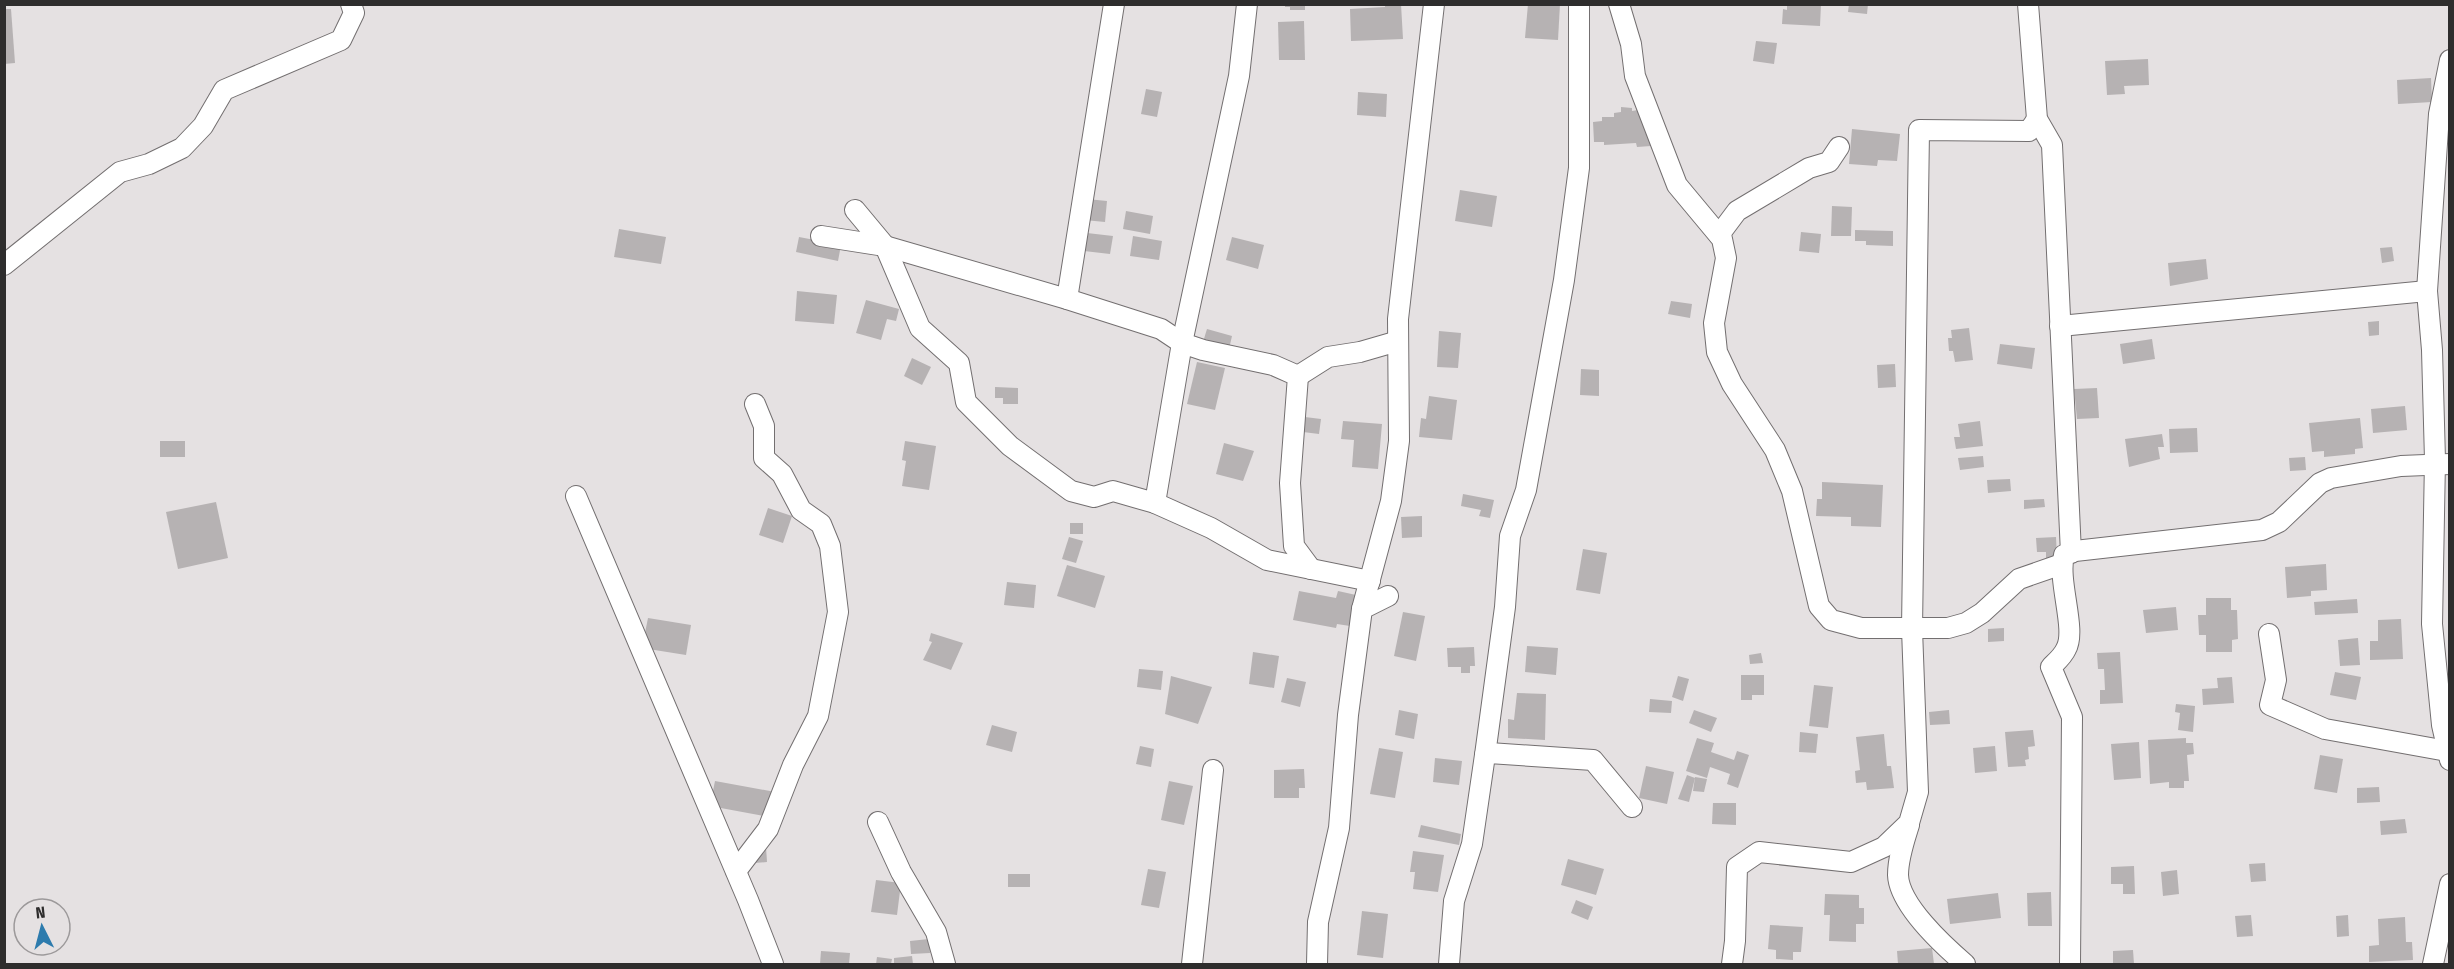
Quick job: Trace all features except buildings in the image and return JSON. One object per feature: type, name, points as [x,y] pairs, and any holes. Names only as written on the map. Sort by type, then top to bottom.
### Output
[{"type":"street","points":[[4,265],[120,172],[149,164],[182,148],[203,126],[224,90],[341,40],[354,13],[351,4]]},
{"type":"street","points":[[1067,299],[1114,4]]},
{"type":"street","points":[[1155,502],[1182,343],[1239,76],[1247,4]]},
{"type":"street","points":[[1317,964],[1318,922],[1339,828],[1348,715],[1362,609],[1392,501],[1398,451],[1398,341],[1407,229],[1434,4]]},
{"type":"street","points":[[1449,964],[1454,901],[1472,844],[1485,755],[1505,607],[1510,536],[1526,490],[1564,280],[1579,168],[1579,4]]},
{"type":"street","points":[[1618,4],[1630,44],[1635,76],[1677,185],[1722,239],[1726,258],[1714,323],[1717,352],[1732,384],[1775,450],[1792,491],[1819,606],[1831,620],[1861,628],[1912,629],[1921,626],[1948,628],[1966,623],[1982,613],[2019,579],[2066,558],[2262,530],[2279,522],[2320,483],[2331,478],[2401,466],[2442,465]]},
{"type":"street","points":[[2028,4],[2037,119],[2052,145],[2060,326],[2069,640],[2066,650],[2051,667],[2072,717],[2070,964]]},
{"type":"street","points":[[2269,634],[2276,680],[2270,705],[2325,729],[2448,755],[2432,624],[2442,465],[2427,291],[2439,114],[2450,60]]},
{"type":"street","points":[[1965,964],[1929,931],[1909,903],[1898,878],[1899,858],[1918,792],[1912,629],[1918,130],[2029,130],[2037,119]]},
{"type":"street","points":[[1719,235],[1737,211],[1809,168],[1829,162],[1839,147]]},
{"type":"street","points":[[855,210],[885,246],[920,328],[959,363],[966,402],[1010,446],[1071,492],[1094,497],[1113,491],[1155,502],[1211,528],[1268,560],[1370,581]]},
{"type":"street","points":[[821,236],[885,246],[1067,299],[1161,329],[1182,343],[1203,350],[1273,365],[1298,376]]},
{"type":"street","points":[[2060,326],[2427,291]]},
{"type":"street","points":[[1298,376],[1328,357],[1360,352],[1398,341]]},
{"type":"street","points":[[1298,376],[1290,483],[1294,546],[1311,569]]},
{"type":"street","points":[[736,871],[768,829],[793,765],[818,716],[838,612],[830,546],[821,524],[801,510],[782,474],[764,458],[764,426],[755,404]]},
{"type":"street","points":[[576,496],[736,871],[773,964]]},
{"type":"street","points":[[1362,609],[1388,596]]},
{"type":"street","points":[[1485,755],[1489,753],[1593,760],[1632,807]]},
{"type":"street","points":[[1192,964],[1213,770]]},
{"type":"street","points":[[1732,964],[1735,941],[1737,867],[1759,852],[1851,862],[1884,847],[1909,823],[1912,812]]},
{"type":"street","points":[[878,822],[901,872],[936,932],[945,964]]},
{"type":"street","points":[[2439,960],[2450,884]]}]
